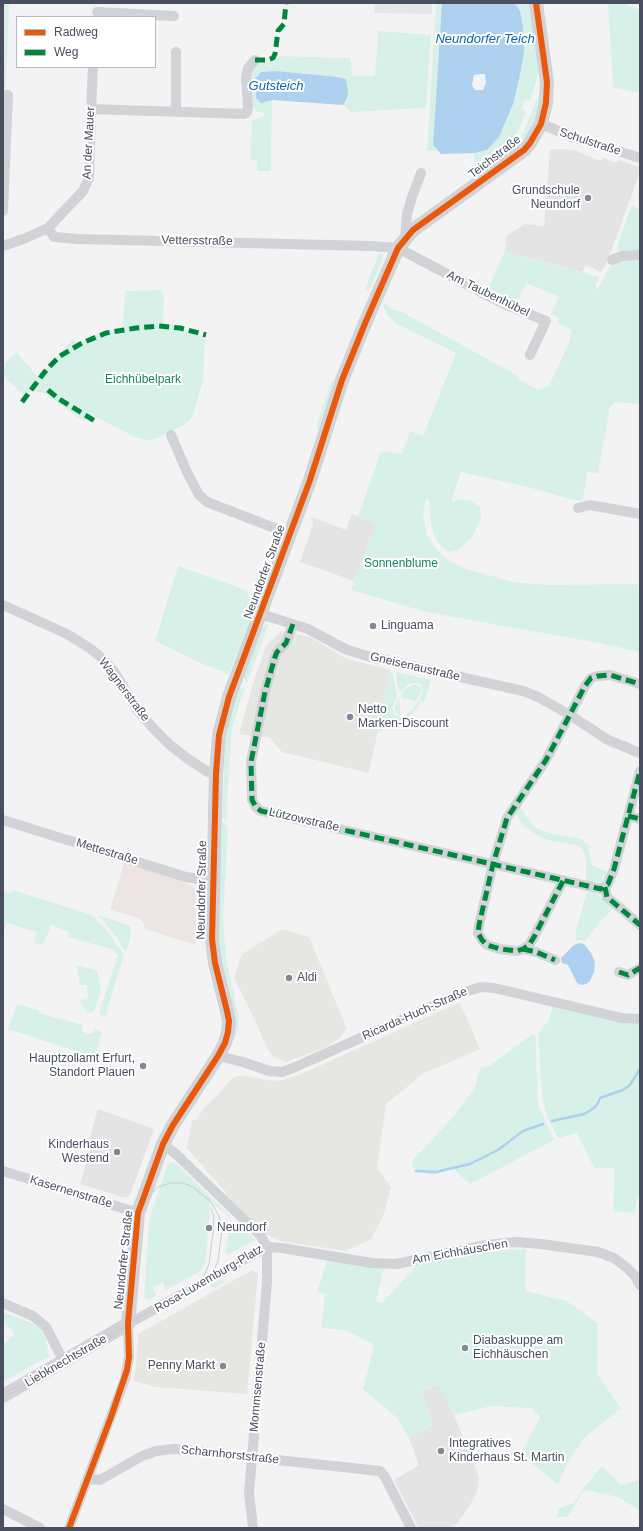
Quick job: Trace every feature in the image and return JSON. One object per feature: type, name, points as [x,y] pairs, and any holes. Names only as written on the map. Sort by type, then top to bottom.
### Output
[{"type":"street","name":"Teichstraße","points":[[402,244],[413,230],[524,150],[541,124],[546,103],[547,82],[536,3]]},
{"type":"street","points":[[97,11],[174,16]]},
{"type":"street","points":[[176,52],[176,112]]},
{"type":"street","points":[[91,108],[244,114],[247,112],[248,107],[246,78],[248,68],[255,60]]},
{"type":"street","name":"An der Mauer","points":[[48,228],[83,191],[89,178],[93,68]]},
{"type":"street","points":[[3,95],[8,95],[3,211]]},
{"type":"street","name":"Schulstraße","points":[[541,124],[566,134],[640,158]]},
{"type":"street","points":[[402,244],[407,214],[421,173]]},
{"type":"street","points":[[3,246],[48,228]]},
{"type":"street","name":"Vettersstraße","points":[[48,228],[54,237],[78,239],[371,246],[402,244]]},
{"type":"street","name":"Am Taubenhübel","points":[[402,244],[502,303],[546,321],[530,355]]},
{"type":"street","name":"Neundorfer Straße","points":[[69,1528],[126,1376],[129,1357],[128,1324],[138,1213],[163,1144],[173,1125],[218,1056],[226,1040],[229,1021],[215,963],[212,939],[212,879],[216,774],[222,723],[230,696],[310,480],[342,380],[366,322],[402,244]]},
{"type":"street","points":[[612,260],[622,256],[640,255]]},
{"type":"street","points":[[171,435],[199,495],[207,502],[290,534]]},
{"type":"street","points":[[578,508],[590,505],[640,514]]},
{"type":"street","name":"Wagnerstraße","points":[[3,605],[67,634],[91,649],[104,660],[115,673],[138,711],[154,729],[188,759],[208,772],[216,774]]},
{"type":"street","name":"Gneisenaustraße","points":[[261,614],[308,629],[345,649],[367,656],[523,691],[538,697],[570,715],[608,740],[640,753]]},
{"type":"street","name":"Lützowstraße","points":[[293,624],[286,643],[274,657],[251,762],[252,800],[256,807],[261,811],[563,881],[603,888]]},
{"type":"street","points":[[563,881],[534,937],[529,945],[523,949],[517,951],[500,949],[487,945],[478,934],[494,864],[507,818],[546,760],[585,686],[591,678],[610,675],[640,684]]},
{"type":"street","points":[[640,771],[614,869],[608,884],[603,888],[608,897],[640,925]]},
{"type":"street","points":[[628,816],[640,819]]},
{"type":"street","name":"Mettestraße","points":[[3,820],[186,877],[212,879]]},
{"type":"street","points":[[523,949],[536,952],[555,960]]},
{"type":"street","points":[[619,972],[628,975],[640,968]]},
{"type":"street","name":"Ricarda-Huch-Straße","points":[[218,1056],[270,1071],[282,1072],[464,992],[481,987],[498,989],[622,1018],[640,1019]]},
{"type":"street","name":"Rosa-Luxemburg-Platz","points":[[128,1324],[267,1247],[261,1236],[177,1155],[163,1144]]},
{"type":"street","name":"Kasernenstraße","points":[[3,1171],[138,1213]]},
{"type":"street","name":"Am Eichhäuschen","points":[[267,1247],[282,1248],[372,1263],[396,1264],[486,1245],[516,1242],[541,1244],[598,1252],[614,1258],[635,1276],[640,1285]]},
{"type":"street","name":"Mommsenstraße","points":[[253,1528],[249,1493],[267,1282],[267,1247]]},
{"type":"street","points":[[3,1303],[33,1316],[46,1327],[64,1362]]},
{"type":"street","name":"Liebknechtstraße","points":[[3,1396],[128,1324]]},
{"type":"street","name":"Scharnhorststraße","points":[[87,1479],[100,1480],[142,1456],[164,1450],[182,1450],[380,1471],[385,1477],[411,1528]]},
{"type":"street","points":[[3,1509],[40,1528]]},
{"type":"shaded area","points":[[375,3],[432,3],[432,14],[374,13]]},
{"type":"shaded area","name":"Grundschule Neundorf","points":[[550,150],[574,150],[600,161],[604,158],[616,163],[618,160],[640,167],[640,172],[608,260],[600,272],[586,265],[582,272],[505,251],[506,236],[525,224],[544,226]]},
{"type":"shaded area","points":[[352,514],[376,524],[354,581],[300,562],[313,525],[312,517],[346,530]]},
{"type":"shaded area","points":[[282,631],[310,637],[345,658],[391,670],[369,773],[282,752],[269,737],[239,734],[255,677],[266,646]]},
{"type":"shaded area","points":[[124,863],[183,880],[196,889],[196,945],[145,929],[144,924],[139,918],[110,910]]},
{"type":"shaded area","points":[[282,929],[309,937],[347,1029],[341,1037],[326,1047],[286,1062],[274,1057],[269,1051],[234,977],[242,954]]},
{"type":"shaded area","points":[[460,1003],[480,1049],[424,1073],[386,1104],[377,1167],[391,1188],[383,1217],[371,1239],[346,1251],[280,1241],[264,1233],[227,1197],[226,1192],[187,1148],[192,1120],[196,1120],[204,1108],[220,1093],[232,1078],[247,1076],[272,1081],[283,1080],[306,1072]]},
{"type":"shaded area","name":"Kinderhaus Westend","points":[[98,1109],[154,1129],[130,1195],[126,1198],[80,1184],[91,1147],[88,1143]]},
{"type":"shaded area","points":[[252,1270],[258,1274],[247,1394],[156,1387],[133,1381],[136,1367],[138,1334]]},
{"type":"shaded area","name":"Integratives Kinderhaus St. Martin","points":[[439,1384],[454,1415],[479,1477],[478,1488],[473,1500],[458,1523],[449,1528],[419,1528],[394,1480],[419,1465],[409,1438],[433,1425],[422,1392]]},
{"type":"green space","points":[[3,3],[9,3],[6,87],[3,87]]},
{"type":"green space","points":[[436,3],[442,3],[433,145],[437,151],[427,151]]},
{"type":"green space","points":[[515,3],[533,3],[533,41],[540,61],[537,78],[530,101],[525,99],[521,109],[526,112],[512,144],[498,163],[475,178],[474,153],[487,150],[499,137],[513,104],[519,80],[524,52],[523,27],[520,11]]},
{"type":"green space","points":[[608,3],[623,3],[640,10],[640,93],[613,87]]},
{"type":"green space","points":[[378,31],[431,35],[426,108],[351,112],[343,105],[346,100],[346,79],[276,71],[266,102],[272,100],[271,171],[257,171],[257,160],[250,160],[252,121],[263,117],[264,113],[257,112],[253,106],[251,95],[251,72],[257,64],[271,61],[279,56],[350,58],[353,76],[375,76]]},
{"type":"green space","points":[[542,84],[542,95],[536,119],[524,141],[518,146],[537,99]]},
{"type":"green space","points":[[631,206],[640,209],[640,253],[620,252],[617,247]]},
{"type":"green space","points":[[375,251],[382,254],[383,258],[371,287],[367,291],[365,289],[379,253]]},
{"type":"green space","name":"Sonnenblume","points":[[505,251],[598,277],[599,279],[595,286],[598,289],[610,266],[615,262],[640,258],[640,404],[616,402],[610,407],[598,473],[587,472],[583,501],[461,472],[451,502],[458,500],[470,500],[480,507],[481,519],[472,537],[458,550],[449,552],[442,547],[435,537],[431,524],[429,500],[426,499],[423,513],[427,535],[443,556],[453,563],[467,569],[513,582],[548,585],[640,585],[640,652],[599,643],[426,612],[351,590],[376,524],[358,517],[381,451],[402,454],[410,431],[423,436],[456,353],[397,324],[390,318],[384,309],[383,302],[392,309],[400,311],[515,374],[518,379],[538,390],[549,386],[570,340],[571,330],[557,323],[559,318],[551,314],[559,297],[526,283],[516,305],[486,293]]},
{"type":"green space","name":"Eichhübelpark","points":[[160,290],[164,294],[163,323],[176,326],[176,329],[199,336],[205,340],[203,381],[193,415],[188,422],[182,426],[156,439],[146,440],[133,436],[92,415],[83,421],[44,393],[33,391],[24,395],[3,376],[3,366],[16,352],[38,377],[73,339],[77,343],[104,332],[123,327],[125,291]]},
{"type":"green space","points":[[332,380],[334,381],[318,431],[317,423]]},
{"type":"green space","points":[[178,566],[246,590],[249,596],[255,599],[253,603],[256,604],[229,674],[198,662],[155,641]]},
{"type":"green space","points":[[269,623],[247,683],[243,677],[262,627]]},
{"type":"green space","points":[[390,672],[393,673],[397,694],[392,708],[395,715],[401,718],[403,722],[383,729],[378,733]]},
{"type":"green space","points":[[396,672],[431,680],[424,702],[420,699],[422,694],[422,686],[418,683],[410,683],[399,692]]},
{"type":"green space","points":[[413,685],[421,687],[421,692],[416,701],[402,697],[401,695],[405,689]]},
{"type":"green space","points":[[239,687],[245,689],[232,729],[227,800],[227,823],[222,817],[225,743],[230,714]]},
{"type":"green space","points":[[399,699],[400,716],[395,709],[395,705]]},
{"type":"green space","points":[[418,702],[421,704],[406,720],[405,716]]},
{"type":"green space","points":[[519,806],[536,828],[549,833],[582,839],[588,845],[592,865],[609,873],[603,883],[595,884],[586,881],[586,858],[579,846],[543,839],[525,827],[515,813]]},
{"type":"green space","points":[[222,821],[228,827],[223,918],[226,959],[239,1018],[238,1029],[233,1042],[235,1028],[223,973],[218,936]]},
{"type":"green space","points":[[13,890],[92,915],[108,932],[124,955],[105,1017],[100,1014],[100,1010],[118,955],[111,949],[68,937],[69,932],[51,925],[43,945],[34,943],[37,932],[7,923],[3,933],[3,891],[12,894]]},
{"type":"green space","points":[[587,891],[598,894],[614,908],[600,922],[585,941],[576,940],[575,935]]},
{"type":"green space","points":[[98,915],[130,926],[131,935],[126,952],[115,935]]},
{"type":"green space","points":[[79,966],[97,970],[101,990],[95,1009],[91,1013],[86,1011],[80,1000],[88,999],[87,985],[80,985],[77,967]]},
{"type":"green space","points":[[17,1004],[39,1010],[39,1013],[83,1025],[82,1031],[88,1034],[92,1034],[96,1029],[102,1032],[95,1057],[8,1029]]},
{"type":"green space","points":[[553,1006],[632,1024],[640,1024],[640,1196],[638,1196],[634,1213],[613,1211],[615,1168],[594,1168],[577,1133],[558,1138],[547,1117],[542,1095],[538,1036],[541,1029],[548,1022]]},
{"type":"green space","points":[[533,1034],[535,1035],[536,1047],[538,1105],[554,1140],[470,1184],[452,1168],[433,1175],[413,1168],[412,1161],[454,1116],[475,1087],[480,1068],[489,1066]]},
{"type":"green space","points":[[172,1162],[177,1164],[230,1216],[229,1218],[224,1211],[220,1210],[210,1201],[205,1263],[201,1271],[166,1290],[163,1282],[153,1288],[156,1296],[149,1300],[144,1297],[149,1221],[167,1165]]},
{"type":"green space","points":[[231,1226],[238,1228],[241,1226],[255,1240],[228,1255],[226,1253],[229,1228]]},
{"type":"green space","points":[[526,1249],[525,1291],[567,1301],[598,1324],[597,1374],[621,1408],[584,1438],[569,1460],[558,1485],[521,1454],[540,1417],[531,1408],[491,1406],[454,1415],[438,1384],[422,1392],[433,1425],[409,1438],[397,1418],[363,1389],[374,1345],[345,1330],[321,1328],[325,1294],[317,1292],[328,1259],[384,1267],[376,1301],[382,1303],[417,1265],[469,1251]]},
{"type":"green space","points":[[220,1279],[225,1282],[214,1288],[209,1285]]},
{"type":"green space","points":[[5,1313],[32,1323],[40,1329],[46,1339],[49,1356],[3,1382],[3,1345],[15,1334],[3,1321]]},
{"type":"green space","points":[[602,1466],[621,1485],[640,1480],[640,1511],[618,1497],[587,1490],[581,1494],[571,1513],[566,1517],[556,1517],[559,1508],[574,1503],[585,1486]]},
{"type":"water","name":"Neundorfer Teich","points":[[442,3],[515,3],[520,11],[523,27],[524,52],[513,104],[499,137],[487,150],[474,153],[441,154],[433,145]],"holes":[[[485,74],[486,83],[483,90],[475,90],[472,85],[474,75]]]},
{"type":"water","name":"Gutsteich","points":[[276,71],[346,79],[348,94],[346,100],[343,105],[272,100],[261,103],[256,98],[255,79],[261,72]]},
{"type":"water","points":[[579,943],[584,944],[591,953],[595,962],[594,972],[590,981],[581,985],[577,983],[568,965],[562,963],[561,960],[561,958],[574,945]]},
{"type":"waterway","points":[[552,1121],[584,1114],[591,1110],[597,1105],[600,1098],[623,1090],[630,1085],[640,1069]]},
{"type":"waterway","points":[[416,1171],[436,1172],[470,1164],[498,1150],[523,1131],[543,1124]]},
{"type":"tram line","points":[[3,1394],[109,1335],[126,1324],[207,1278],[214,1270],[218,1261],[222,1230],[219,1216],[211,1202],[194,1188],[184,1183],[171,1183],[158,1187],[142,1207],[137,1225],[131,1309],[126,1324],[111,1338],[3,1398]]},
{"type":"tram line","points":[[203,1278],[209,1264],[213,1233],[214,1217],[211,1208]]},
{"type":"marked path","points":[[255,60],[267,60],[273,58],[275,54],[278,31],[284,24],[286,3]]},
{"type":"marked path","points":[[22,402],[47,369],[60,356],[82,343],[106,333],[159,326],[180,328],[206,335]]},
{"type":"marked path","points":[[48,390],[59,399],[95,421]]},
{"type":"marked path","points":[[293,624],[286,643],[277,652],[275,657],[265,692],[251,762],[252,800],[256,807],[261,811],[601,889],[608,884],[614,869],[640,771]]},
{"type":"marked path","points":[[563,881],[529,945],[517,951],[500,949],[487,945],[482,940],[478,933],[479,925],[493,864],[507,818],[546,760],[585,686],[591,678],[610,675],[640,684]]},
{"type":"marked path","points":[[628,816],[640,819]]},
{"type":"marked path","points":[[605,887],[607,897],[640,925]]},
{"type":"marked path","points":[[523,949],[536,952],[555,960]]},
{"type":"marked path","points":[[619,972],[628,975],[640,968]]},
{"type":"cycle path","points":[[69,1528],[127,1370],[129,1357],[128,1323],[138,1213],[163,1144],[173,1125],[218,1056],[225,1043],[228,1032],[229,1021],[215,963],[212,939],[216,774],[219,735],[229,697],[310,480],[342,380],[398,248],[413,230],[524,150],[541,124],[546,103],[547,82],[536,3]]},
{"type":"place","name":"Grundschule Neundorf","points":[[588,198]]},
{"type":"place","name":"Linguama","points":[[373,626]]},
{"type":"place","name":"Netto Marken-Discount","points":[[350,717]]},
{"type":"place","name":"Aldi","points":[[289,978]]},
{"type":"place","name":"Hauptzollamt Erfurt, Standort Plauen","points":[[143,1066]]},
{"type":"place","name":"Kinderhaus Westend","points":[[117,1152]]},
{"type":"place","name":"Neundorf","points":[[209,1228]]},
{"type":"place","name":"Diabaskuppe am Eichhäuschen","points":[[465,1348]]},
{"type":"place","name":"Penny Markt","points":[[223,1366]]},
{"type":"place","name":"Integratives Kinderhaus St. Martin","points":[[441,1451]]}]
